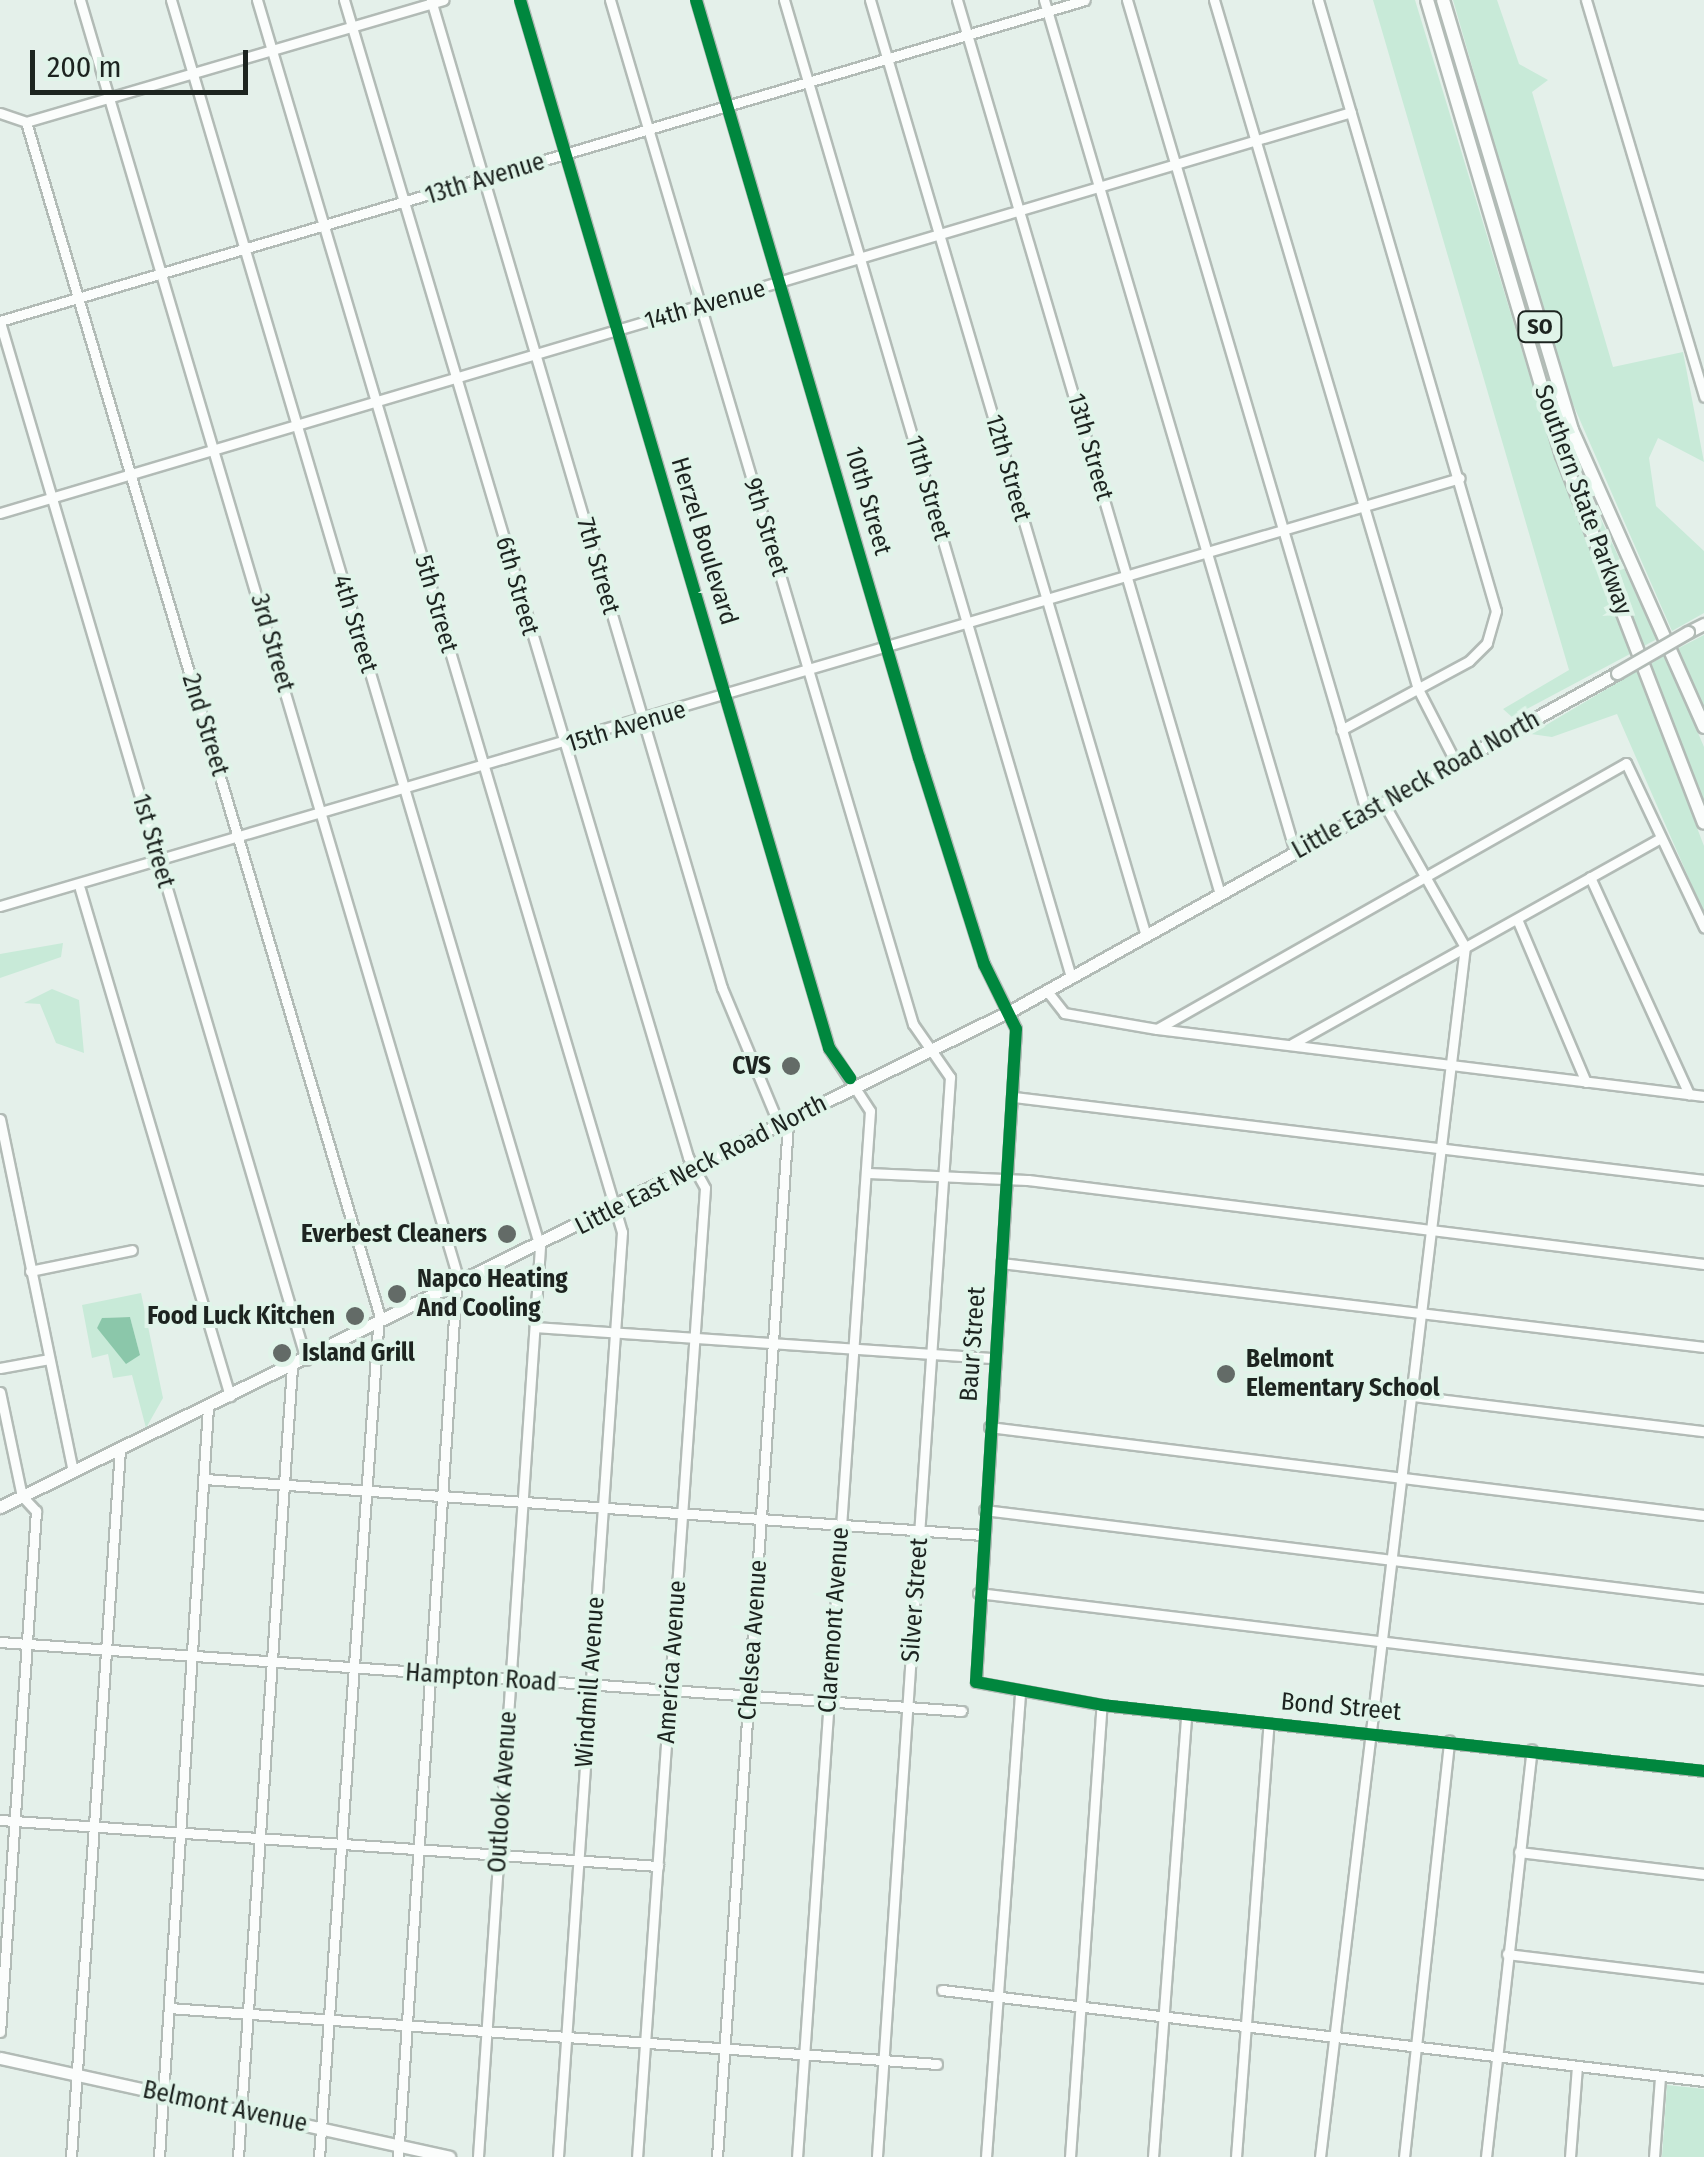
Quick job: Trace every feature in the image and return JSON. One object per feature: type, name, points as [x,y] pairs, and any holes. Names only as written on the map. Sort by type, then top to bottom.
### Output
[{"type":"highway","name":"Southern State Parkway","points":[[1426,0],[1562,456],[1704,823]]},
{"type":"highway","name":"Southern State Parkway","points":[[1443,0],[1572,430],[1704,727]]},
{"type":"main road","name":"Little East Neck Road North","points":[[0,1507],[377,1328],[1046,992],[1704,624]]},
{"type":"main road","name":"Belmont Avenue","points":[[0,2058],[321,2129],[398,2152],[449,2157]]},
{"type":"street","name":"3rd Street","points":[[80,0],[458,1287],[398,2152]]},
{"type":"street","name":"4th Street","points":[[170,0],[540,1247]]},
{"type":"street","name":"5th Street","points":[[257,0],[617,1207]]},
{"type":"street","name":"6th Street","points":[[344,0],[564,745],[697,1169]]},
{"type":"street","points":[[0,113],[12,122],[26,122],[444,0]]},
{"type":"street","name":"Herzel Boulevard","points":[[520,0],[829,1048],[859,1086]]},
{"type":"street","name":"9th Street","points":[[610,0],[913,1024],[931,1050]]},
{"type":"street","name":"10th Street","points":[[696,0],[984,964],[1006,1011]]},
{"type":"street","name":"11th Street","points":[[784,0],[1072,977]]},
{"type":"street","name":"12th Street","points":[[870,0],[1146,936]]},
{"type":"street","name":"13th Street","points":[[957,0],[1220,894]]},
{"type":"street","points":[[1044,0],[1295,852]]},
{"type":"street","name":"13th Avenue","points":[[0,322],[1085,0]]},
{"type":"street","points":[[1128,0],[1366,811]]},
{"type":"street","points":[[1214,0],[1418,689],[1456,763]]},
{"type":"street","points":[[1318,0],[1460,478],[1495,621],[1480,652],[1341,730]]},
{"type":"street","points":[[1586,0],[1704,396]]},
{"type":"street","name":"7th Street","points":[[431,2],[746,1062],[784,1125]]},
{"type":"street","name":"14th Avenue","points":[[0,513],[1351,112]]},
{"type":"street","name":"2nd Street","points":[[26,122],[240,841],[377,1328]]},
{"type":"street","name":"1st Street","points":[[0,322],[306,1360]]},
{"type":"street","name":"15th Avenue","points":[[0,906],[160,866],[1460,478]]},
{"type":"street","points":[[1156,1029],[1626,763],[1704,927]]},
{"type":"street","points":[[1320,2157],[1329,2038],[1383,1641],[1465,947],[1382,802]]},
{"type":"street","points":[[1289,1045],[1660,838]]},
{"type":"street","points":[[1590,877],[1690,1094]]},
{"type":"street","points":[[80,889],[230,1396]]},
{"type":"street","points":[[1517,919],[1586,1082]]},
{"type":"street","points":[[1046,992],[1064,1013],[1156,1029],[1704,1096]]},
{"type":"street","name":"Baur Street","points":[[976,1682],[978,1593],[1014,1096],[1016,1029],[1006,1011]]},
{"type":"street","name":"Silver Street","points":[[878,2157],[950,1077],[931,1050]]},
{"type":"street","name":"Claremont Avenue","points":[[797,2157],[867,1173],[870,1111],[859,1086]]},
{"type":"street","points":[[1014,1096],[1704,1180]]},
{"type":"street","points":[[0,1119],[73,1472]]},
{"type":"street","name":"Chelsea Avenue","points":[[717,2157],[774,1345],[784,1125]]},
{"type":"street","name":"America Avenue","points":[[638,2157],[706,1188],[697,1169]]},
{"type":"street","points":[[867,1173],[1008,1180],[1704,1264]]},
{"type":"street","name":"Windmill Avenue","points":[[558,2157],[615,1333],[617,1207]]},
{"type":"street","name":"Outlook Avenue","points":[[478,2157],[540,1247]]},
{"type":"street","points":[[30,1271],[132,1250]]},
{"type":"street","points":[[1001,1263],[1704,1348]]},
{"type":"street","points":[[535,1327],[854,1352],[994,1358]]},
{"type":"street","points":[[319,2157],[350,1668],[377,1328]]},
{"type":"street","points":[[0,1368],[48,1359]]},
{"type":"street","points":[[238,2157],[292,1366]]},
{"type":"street","points":[[0,1392],[22,1496],[36,1511],[0,2032]]},
{"type":"street","points":[[1413,1396],[1704,1431]]},
{"type":"street","points":[[159,2157],[208,1408]]},
{"type":"street","points":[[989,1427],[1704,1515]]},
{"type":"street","points":[[72,2157],[120,1449]]},
{"type":"street","points":[[204,1479],[602,1511],[982,1535]]},
{"type":"street","points":[[984,1510],[1704,1598]]},
{"type":"street","points":[[978,1593],[1704,1680]]},
{"type":"street","name":"Hampton Road","points":[[0,1642],[510,1682],[962,1711]]},
{"type":"street","name":"Bond Street","points":[[976,1682],[1020,1694],[1102,1705],[1449,1740],[1704,1771]]},
{"type":"street","points":[[986,2157],[1020,1694]]},
{"type":"street","points":[[1070,2157],[1102,1705]]},
{"type":"street","points":[[1152,2157],[1186,1714]]},
{"type":"street","points":[[1236,2157],[1269,1723]]},
{"type":"street","points":[[1404,2157],[1412,2047],[1449,1740]]},
{"type":"street","points":[[1486,2157],[1494,2056],[1532,1750]]},
{"type":"street","points":[[0,1820],[658,1866]]},
{"type":"street","points":[[1519,1852],[1704,1874]]},
{"type":"street","points":[[1507,1954],[1704,1978]]},
{"type":"street","points":[[942,1990],[1704,2081]]},
{"type":"street","points":[[169,2008],[937,2064]]},
{"type":"street","points":[[1570,2157],[1577,2066]]},
{"type":"street","points":[[1654,2157],[1660,2076]]},
{"type":"shaded area","points":[[1373,0],[1415,0],[1546,429],[1630,654],[1512,717],[1503,709],[1569,670]]},
{"type":"shaded area","points":[[1453,0],[1497,0],[1519,64],[1548,80],[1532,92],[1613,367],[1683,352],[1704,462],[1658,438],[1649,458],[1656,506],[1704,551],[1704,613],[1672,631],[1562,379]]},
{"type":"shaded area","points":[[1592,500],[1657,639],[1642,647],[1585,502]]},
{"type":"shaded area","points":[[1704,635],[1704,710],[1677,649]]},
{"type":"shaded area","points":[[1665,655],[1704,747],[1704,806],[1649,665]]},
{"type":"shaded area","points":[[1637,671],[1704,846],[1704,913],[1617,714],[1552,737],[1531,734]]},
{"type":"shaded area","points":[[63,943],[61,957],[0,978],[0,954]]},
{"type":"shaded area","points":[[52,989],[79,1000],[84,1053],[56,1043],[40,1004],[24,1003]]},
{"type":"shaded area","points":[[141,1293],[163,1398],[146,1428],[132,1375],[113,1378],[108,1354],[92,1358],[82,1305]],"holes":[[[130,1317],[140,1355],[97,1328],[103,1318]]]},
{"type":"shaded area","points":[[130,1317],[140,1355],[126,1364],[97,1328],[102,1318]]},
{"type":"shaded area","points":[[1667,2085],[1704,2089],[1704,2157],[1662,2157]]},
{"type":"cycle path","points":[[520,0],[829,1048],[850,1078]]},
{"type":"cycle path","points":[[696,0],[919,758],[984,964],[1016,1029],[976,1682],[1102,1705],[1704,1771]]},
{"type":"place","name":"CVS","points":[[791,1066]]},
{"type":"place","name":"Everbest Cleaners","points":[[507,1234]]},
{"type":"place","name":"Napco Heating And Cooling","points":[[397,1294]]},
{"type":"place","name":"Food Luck Kitchen","points":[[355,1316]]},
{"type":"place","name":"Island Grill","points":[[282,1353]]},
{"type":"place","name":"Belmont Elementary School","points":[[1226,1374]]}]
